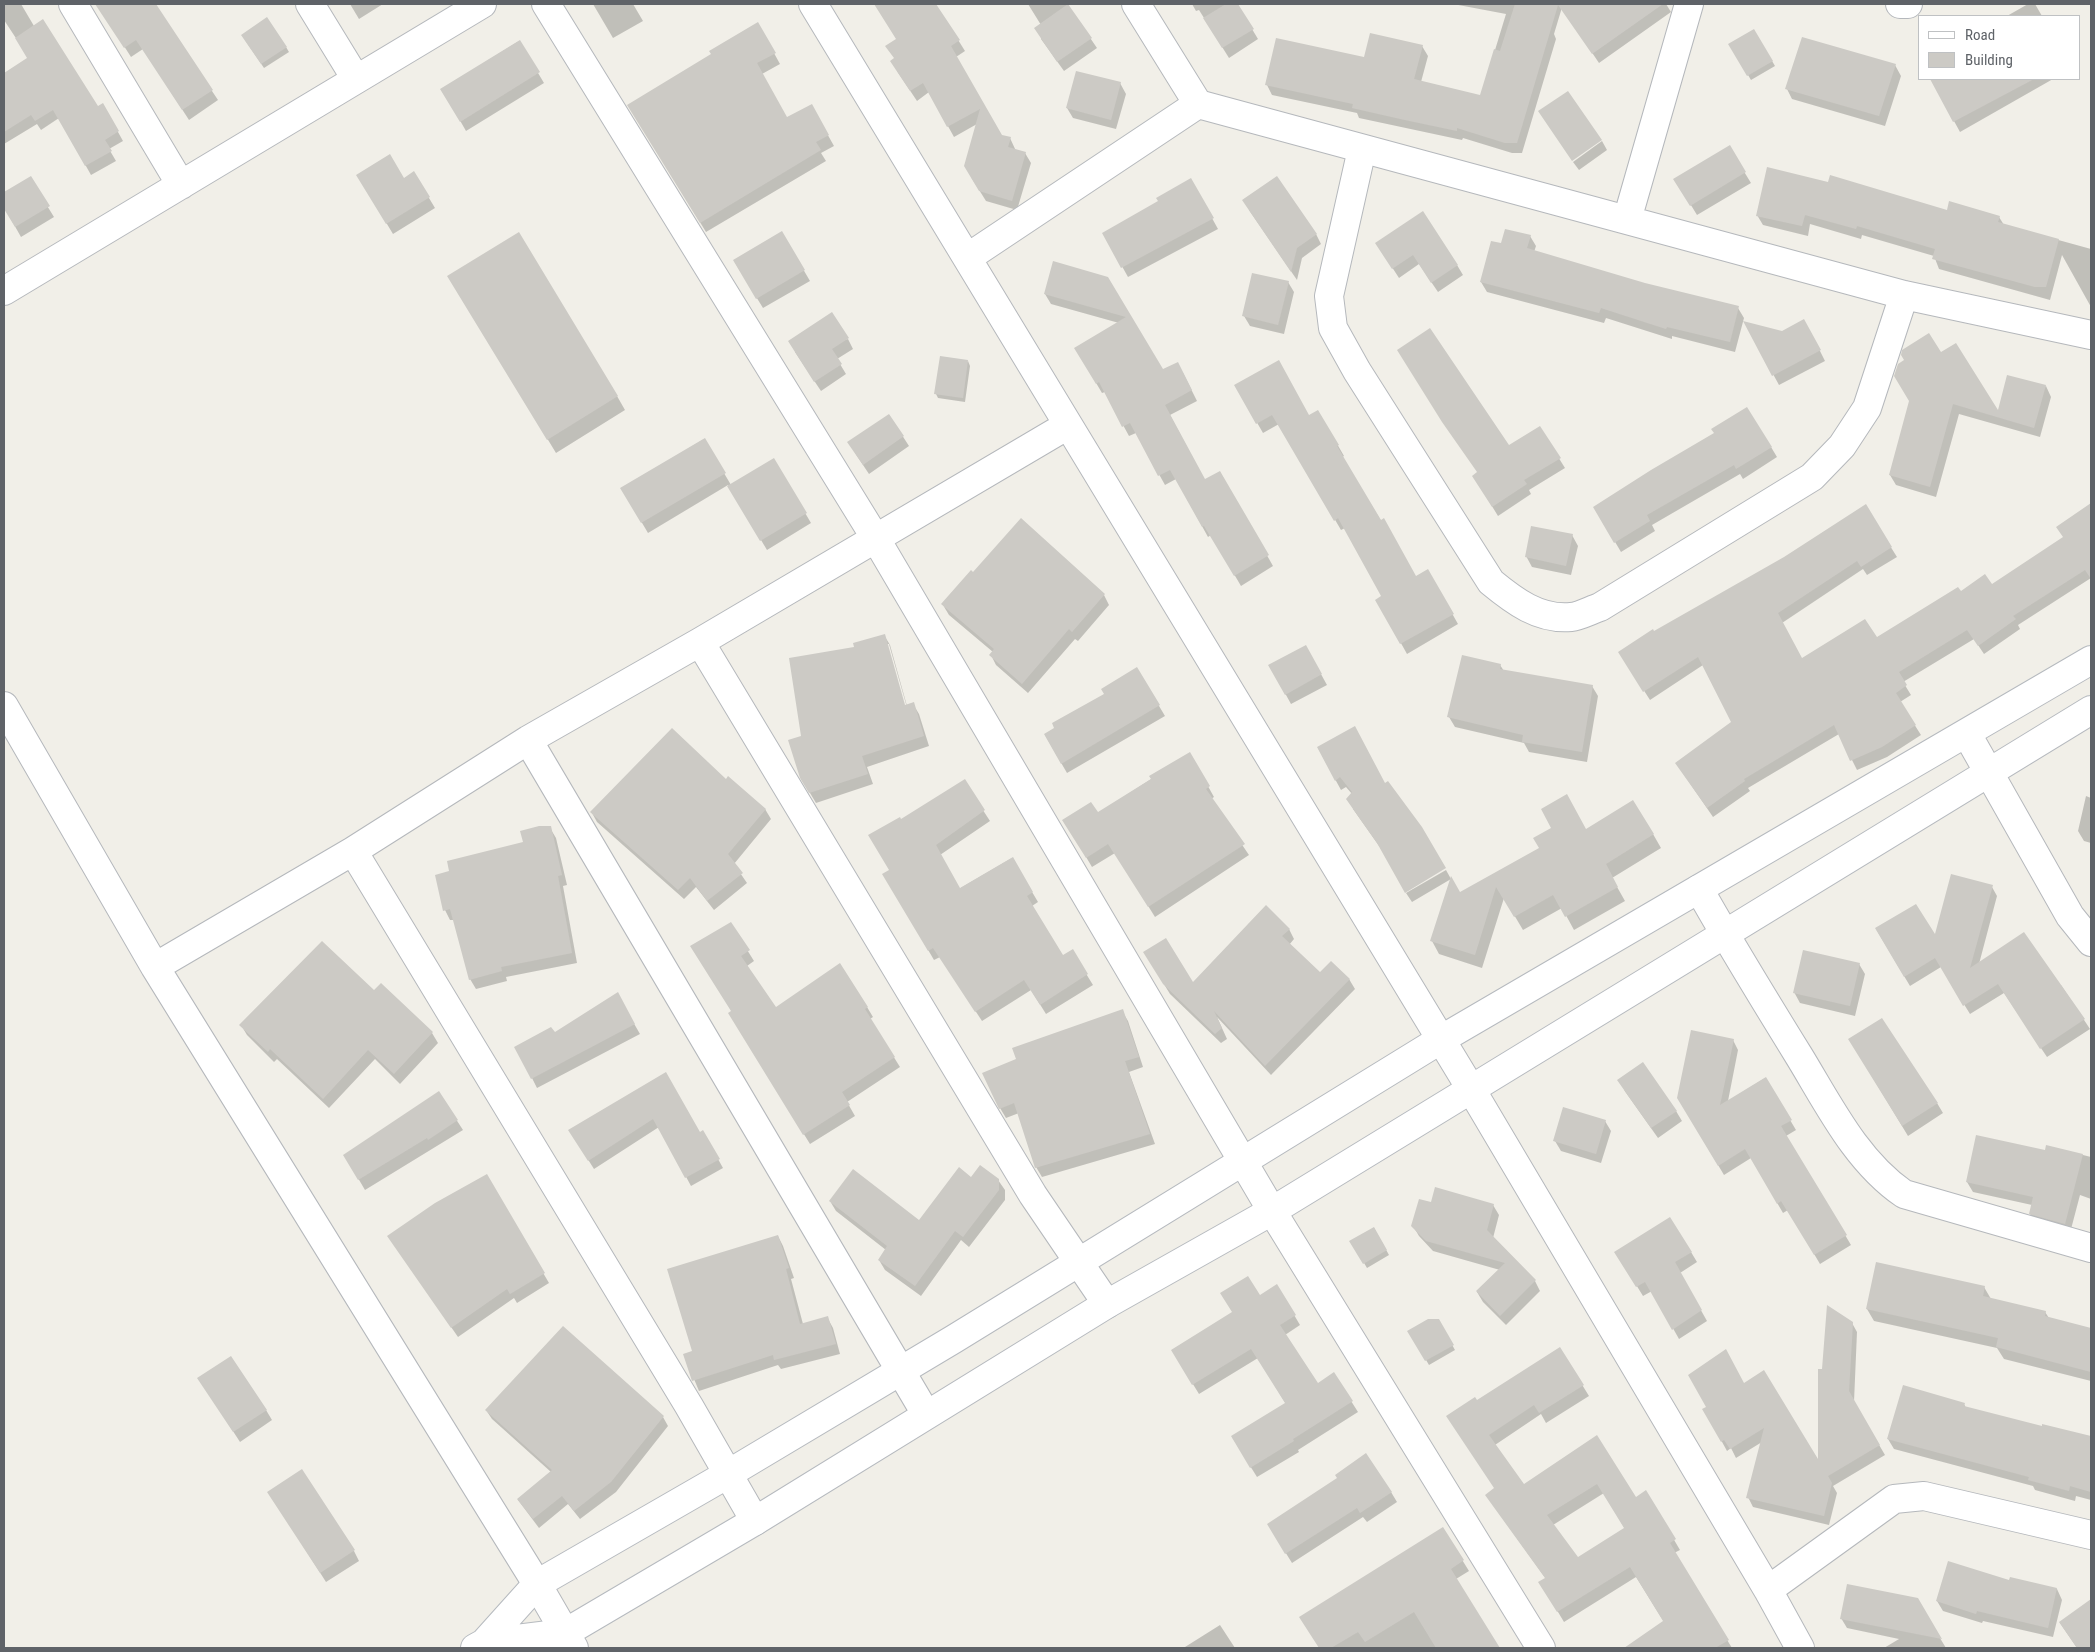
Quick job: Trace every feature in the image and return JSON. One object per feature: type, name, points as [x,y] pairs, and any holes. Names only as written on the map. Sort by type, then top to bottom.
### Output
[{"type":"street","points":[[73,4],[181,185]]},
{"type":"street","points":[[310,4],[356,79]]},
{"type":"street","points":[[5,287],[181,185],[482,4]]},
{"type":"street","points":[[546,4],[876,539],[1272,1211],[1542,1648]]},
{"type":"street","points":[[813,4],[1471,1090],[1768,1590],[1790,1645]]},
{"type":"street","points":[[1136,4],[1198,104],[1904,295],[2091,335]]},
{"type":"street","points":[[1627,220],[1688,4]]},
{"type":"street","points":[[1900,4],[1908,4]]},
{"type":"street","points":[[967,258],[1198,104]]},
{"type":"street","points":[[1362,149],[1329,296],[1333,328],[1349,357],[1491,582],[1514,601],[1543,616],[1572,617],[1600,607],[1812,477],[1842,446],[1867,408],[1904,295]]},
{"type":"street","points":[[155,967],[352,851],[528,740],[700,642],[1068,425]]},
{"type":"street","points":[[700,642],[1033,1195],[1107,1304]]},
{"type":"street","points":[[479,1645],[537,1584],[728,1474],[1078,1263],[1440,1040],[2091,660]]},
{"type":"street","points":[[4,706],[155,967],[537,1584],[569,1641]]},
{"type":"street","points":[[479,1645],[569,1641],[926,1414],[1107,1304],[1272,1211],[2091,710]]},
{"type":"street","points":[[1967,734],[2070,916],[2091,942]]},
{"type":"street","points":[[528,740],[926,1414]]},
{"type":"street","points":[[352,851],[684,1397],[755,1521]]},
{"type":"street","points":[[1699,889],[1724,935],[1851,1140],[1886,1182],[1904,1194],[2091,1248]]},
{"type":"street","points":[[1768,1590],[1894,1499],[1924,1496],[2091,1535]]},
{"type":"building","points":[[95,4],[156,4],[213,90],[182,110],[136,40],[124,48]]},
{"type":"building","points":[[874,4],[936,4],[960,40],[951,46],[1002,135],[1011,137],[1008,147],[1026,152],[1012,201],[979,191],[964,166],[980,109],[947,127],[923,83],[910,91],[890,61],[894,58],[885,46],[896,39]]},
{"type":"building","points":[[1068,4],[1092,38],[1057,62],[1034,28]]},
{"type":"building","points":[[1226,4],[1238,4],[1254,29],[1222,48],[1203,18]]},
{"type":"building","points":[[1515,4],[1663,4],[1592,54],[1558,5],[1517,143],[1505,143],[1457,128],[1457,131],[1352,108],[1353,104],[1265,85],[1276,38],[1364,57],[1370,33],[1423,45],[1414,79],[1480,95],[1494,49],[1500,51]]},
{"type":"building","points":[[267,17],[287,47],[261,64],[241,35]]},
{"type":"building","points":[[43,19],[98,106],[103,103],[119,131],[105,140],[112,151],[85,166],[53,110],[35,121],[31,115],[4,132],[4,73],[27,58],[15,38]]},
{"type":"building","points":[[758,22],[776,53],[757,63],[787,117],[812,104],[829,135],[816,142],[821,150],[700,223],[627,105],[711,54],[709,51]]},
{"type":"building","points":[[1754,29],[1773,61],[1747,76],[1728,44]]},
{"type":"building","points":[[1802,37],[1896,64],[1879,116],[1785,89]]},
{"type":"building","points":[[520,40],[540,72],[460,122],[440,89]]},
{"type":"building","points":[[1076,71],[1121,82],[1111,120],[1066,108]]},
{"type":"building","points":[[1931,80],[2032,80],[1953,122]]},
{"type":"building","points":[[1568,91],[1602,140],[1572,161],[1538,111]]},
{"type":"building","points":[[1730,145],[1746,172],[1690,206],[1673,179]]},
{"type":"building","points":[[390,154],[404,178],[414,171],[430,197],[386,224],[356,175]]},
{"type":"building","points":[[1767,167],[1828,182],[1830,175],[1947,210],[1949,201],[2000,216],[1998,222],[2059,239],[2046,287],[2035,287],[1932,259],[1935,249],[1857,226],[1856,229],[1805,215],[1802,226],[1756,216]]},
{"type":"building","points":[[31,176],[50,206],[15,227],[4,209],[4,192]]},
{"type":"building","points":[[1277,176],[1317,234],[1297,248],[1291,272],[1242,200]]},
{"type":"building","points":[[1191,178],[1214,218],[1121,268],[1102,233],[1158,201],[1156,198]]},
{"type":"building","points":[[1423,211],[1458,265],[1431,283],[1413,255],[1392,269],[1375,243]]},
{"type":"building","points":[[1505,229],[1531,235],[1527,248],[1645,283],[1739,306],[1730,342],[1667,327],[1666,329],[1601,308],[1599,313],[1480,282],[1491,241],[1501,243]]},
{"type":"building","points":[[782,231],[805,270],[756,299],[733,260]]},
{"type":"building","points":[[519,232],[618,396],[547,440],[447,276]]},
{"type":"building","points":[[1053,261],[1108,277],[1163,369],[1178,362],[1192,390],[1165,405],[1205,479],[1220,471],[1269,555],[1234,576],[1204,526],[1202,527],[1170,470],[1158,476],[1130,423],[1122,427],[1099,382],[1096,384],[1074,348],[1126,317],[1044,294]]},
{"type":"building","points":[[1252,273],[1289,281],[1278,325],[1242,316]]},
{"type":"building","points":[[832,312],[849,338],[832,349],[842,364],[814,382],[788,341]]},
{"type":"building","points":[[1804,319],[1821,350],[1772,376],[1743,321],[1782,331]]},
{"type":"building","points":[[1430,328],[1509,445],[1540,426],[1561,458],[1524,480],[1527,484],[1492,507],[1472,476],[1477,472],[1442,422],[1397,350]]},
{"type":"building","points":[[1929,333],[1941,352],[1956,343],[1998,410],[2007,375],[2046,385],[2034,428],[1953,404],[1930,487],[1889,475],[1909,401],[1894,376],[1898,364],[1904,360],[1901,355],[1902,350]]},
{"type":"building","points":[[940,356],[968,360],[963,398],[934,394]]},
{"type":"building","points":[[1279,360],[1309,415],[1318,410],[1339,445],[1337,446],[1381,520],[1384,518],[1416,576],[1428,569],[1454,614],[1400,644],[1375,600],[1381,596],[1338,518],[1334,521],[1272,415],[1256,424],[1234,385]]},
{"type":"building","points":[[1747,407],[1772,447],[1736,469],[1734,465],[1647,515],[1650,521],[1614,543],[1593,507],[1714,433],[1711,429]]},
{"type":"building","points":[[889,414],[904,436],[863,465],[847,442]]},
{"type":"building","points":[[705,438],[726,473],[641,523],[620,488]]},
{"type":"building","points":[[774,458],[807,513],[760,541],[727,486]]},
{"type":"building","points":[[2091,503],[2091,579],[2085,570],[2013,616],[2016,619],[1978,646],[1967,630],[1899,672],[1907,685],[1896,693],[1916,725],[1882,747],[1850,761],[1834,725],[1744,779],[1745,781],[1707,808],[1675,763],[1731,722],[1698,657],[1643,692],[1618,652],[1653,629],[1654,631],[1784,557],[1866,504],[1892,547],[1861,567],[1857,561],[1778,613],[1802,658],[1865,619],[1877,637],[1958,587],[1961,591],[1985,574],[1992,584],[2063,537],[2056,527]]},
{"type":"building","points":[[1021,518],[1105,594],[1072,632],[1069,629],[1022,684],[989,655],[994,649],[941,604],[971,570],[973,572]]},
{"type":"building","points":[[1531,526],[1573,534],[1566,566],[1525,557]]},
{"type":"building","points":[[885,634],[905,705],[914,702],[924,736],[862,756],[868,774],[809,793],[800,778],[788,740],[801,736],[789,658],[854,647],[853,643]]},
{"type":"building","points":[[1306,645],[1322,674],[1285,695],[1268,665]]},
{"type":"building","points":[[1462,655],[1501,664],[1500,669],[1593,685],[1582,752],[1522,742],[1523,735],[1447,717]]},
{"type":"building","points":[[1137,667],[1160,705],[1061,764],[1044,734],[1054,728],[1052,723],[1104,694],[1101,689]]},
{"type":"building","points":[[1355,726],[1385,783],[1388,781],[1422,827],[1446,868],[1405,893],[1377,843],[1346,799],[1352,792],[1340,777],[1335,781],[1317,747]]},
{"type":"building","points":[[672,728],[726,779],[728,776],[766,809],[728,854],[743,873],[707,901],[690,878],[678,890],[590,812]]},
{"type":"building","points":[[1190,752],[1210,786],[1206,789],[1245,844],[1148,907],[1108,844],[1086,858],[1062,820],[1091,802],[1098,812],[1151,779],[1149,776]]},
{"type":"building","points":[[965,779],[985,810],[936,845],[960,888],[1013,857],[1033,892],[1027,896],[1063,955],[1073,949],[1088,974],[1040,1005],[1024,980],[975,1012],[933,948],[928,951],[882,874],[889,870],[868,835],[900,817],[901,819]]},
{"type":"building","points":[[1567,794],[1586,829],[1633,800],[1654,834],[1606,864],[1618,887],[1565,917],[1553,895],[1514,917],[1496,887],[1475,955],[1430,941],[1451,876],[1460,892],[1539,848],[1533,838],[1551,828],[1541,809]]},
{"type":"building","points":[[539,826],[551,826],[562,875],[558,876],[572,953],[501,967],[502,971],[469,980],[450,909],[443,911],[435,875],[449,871],[447,861],[523,842],[520,831]]},
{"type":"building","points":[[1951,874],[1993,885],[1970,968],[2024,932],[2085,1019],[2040,1049],[1998,984],[1963,1006],[1935,958],[1904,977],[1875,928],[1916,904],[1935,934]]},
{"type":"building","points":[[1266,905],[1290,929],[1282,936],[1320,972],[1331,961],[1350,979],[1265,1066],[1214,1011],[1222,1028],[1215,1034],[1163,984],[1143,952],[1166,938],[1193,982]]},
{"type":"building","points":[[731,922],[750,950],[741,956],[776,1007],[840,963],[868,1007],[865,1009],[895,1057],[842,1092],[850,1105],[803,1135],[728,1013],[731,1011],[690,946]]},
{"type":"building","points":[[322,941],[374,990],[381,983],[433,1032],[394,1074],[368,1050],[323,1099],[270,1049],[268,1052],[239,1025]]},
{"type":"building","points":[[1803,950],[1860,963],[1850,1006],[1793,993]]},
{"type":"building","points":[[618,992],[635,1024],[531,1079],[514,1047],[551,1027],[555,1032]]},
{"type":"building","points":[[1123,1009],[1139,1057],[1125,1061],[1150,1134],[1035,1168],[1014,1103],[999,1109],[982,1073],[1016,1059],[1012,1048]]},
{"type":"building","points":[[1882,1018],[1938,1103],[1902,1126],[1848,1039]]},
{"type":"building","points":[[1691,1030],[1734,1039],[1720,1105],[1766,1077],[1792,1120],[1781,1126],[1847,1235],[1814,1255],[1781,1201],[1777,1204],[1745,1149],[1718,1166],[1677,1098]]},
{"type":"building","points":[[1643,1062],[1677,1111],[1651,1128],[1617,1080]]},
{"type":"building","points":[[666,1072],[700,1132],[703,1130],[720,1159],[685,1178],[653,1119],[588,1161],[568,1130]]},
{"type":"building","points":[[439,1091],[458,1120],[428,1140],[427,1138],[358,1180],[343,1155]]},
{"type":"building","points":[[1563,1107],[1606,1120],[1596,1154],[1553,1141]]},
{"type":"building","points":[[1976,1135],[2045,1150],[2046,1145],[2083,1154],[2065,1224],[2029,1214],[2033,1197],[1966,1182]]},
{"type":"building","points":[[980,1165],[999,1179],[999,1190],[963,1237],[955,1231],[915,1286],[878,1260],[887,1246],[829,1201],[853,1169],[919,1220],[959,1167],[971,1177]]},
{"type":"building","points":[[487,1174],[545,1273],[510,1294],[507,1289],[451,1328],[387,1236],[435,1203]]},
{"type":"building","points":[[1435,1187],[1494,1204],[1487,1230],[1536,1280],[1500,1316],[1476,1291],[1505,1263],[1426,1241],[1411,1226],[1419,1199],[1431,1202]]},
{"type":"building","points":[[1670,1217],[1692,1252],[1675,1262],[1702,1310],[1672,1330],[1645,1282],[1636,1287],[1614,1252]]},
{"type":"building","points":[[1374,1227],[1387,1250],[1363,1264],[1349,1241]]},
{"type":"building","points":[[778,1235],[789,1268],[786,1269],[800,1324],[828,1316],[836,1344],[774,1360],[773,1355],[692,1381],[683,1354],[692,1351],[667,1269]]},
{"type":"building","points":[[1876,1262],[1985,1286],[1983,1296],[2046,1311],[2045,1316],[2091,1328],[2091,1372],[1996,1347],[1998,1338],[1866,1309]]},
{"type":"building","points":[[1248,1276],[1260,1295],[1277,1284],[1296,1315],[1280,1325],[1318,1383],[1334,1372],[1353,1401],[1250,1468],[1231,1436],[1285,1403],[1251,1349],[1192,1385],[1171,1350],[1232,1312],[1220,1293]]},
{"type":"building","points":[[1827,1305],[1853,1322],[1849,1391],[1880,1445],[1828,1476],[1832,1483],[1824,1516],[1746,1498],[1764,1428],[1730,1449],[1724,1440],[1721,1442],[1702,1409],[1706,1407],[1688,1375],[1726,1349],[1744,1383],[1764,1370],[1818,1459],[1818,1369],[1822,1369]]},
{"type":"building","points":[[1428,1319],[1439,1319],[1454,1345],[1425,1361],[1407,1331]]},
{"type":"building","points":[[563,1326],[664,1416],[611,1482],[574,1511],[562,1496],[533,1519],[517,1499],[552,1470],[485,1410]]},
{"type":"building","points":[[1560,1347],[1584,1385],[1539,1413],[1534,1405],[1489,1435],[1524,1484],[1597,1435],[1636,1497],[1646,1490],[1676,1539],[1670,1543],[1729,1640],[1715,1648],[1624,1648],[1663,1621],[1630,1567],[1557,1612],[1538,1582],[1545,1578],[1485,1495],[1494,1488],[1446,1416],[1475,1397],[1477,1400]],"holes":[[[1597,1484],[1624,1528],[1578,1557],[1547,1515]]]},
{"type":"building","points":[[231,1356],[267,1410],[233,1432],[197,1378]]},
{"type":"building","points":[[1903,1385],[1965,1403],[1964,1406],[2042,1426],[2042,1424],[2091,1436],[2091,1492],[2070,1486],[2069,1491],[2028,1480],[2029,1477],[1887,1439]]},
{"type":"building","points":[[1366,1453],[1392,1492],[1360,1513],[1357,1508],[1285,1554],[1267,1524],[1337,1478],[1335,1475]]},
{"type":"building","points":[[302,1469],[355,1550],[320,1573],[267,1492]]},
{"type":"building","points":[[1443,1527],[1464,1560],[1451,1569],[1500,1648],[1436,1648],[1414,1612],[1365,1642],[1358,1632],[1331,1648],[1319,1648],[1299,1617]]},
{"type":"building","points":[[1948,1561],[2009,1580],[2010,1577],[2057,1588],[2048,1628],[1977,1611],[1976,1614],[1936,1601]]},
{"type":"building","points":[[1847,1584],[1918,1598],[1942,1639],[1840,1619]]},
{"type":"building","points":[[2091,1599],[2091,1648],[2077,1648],[2059,1622]]}]
